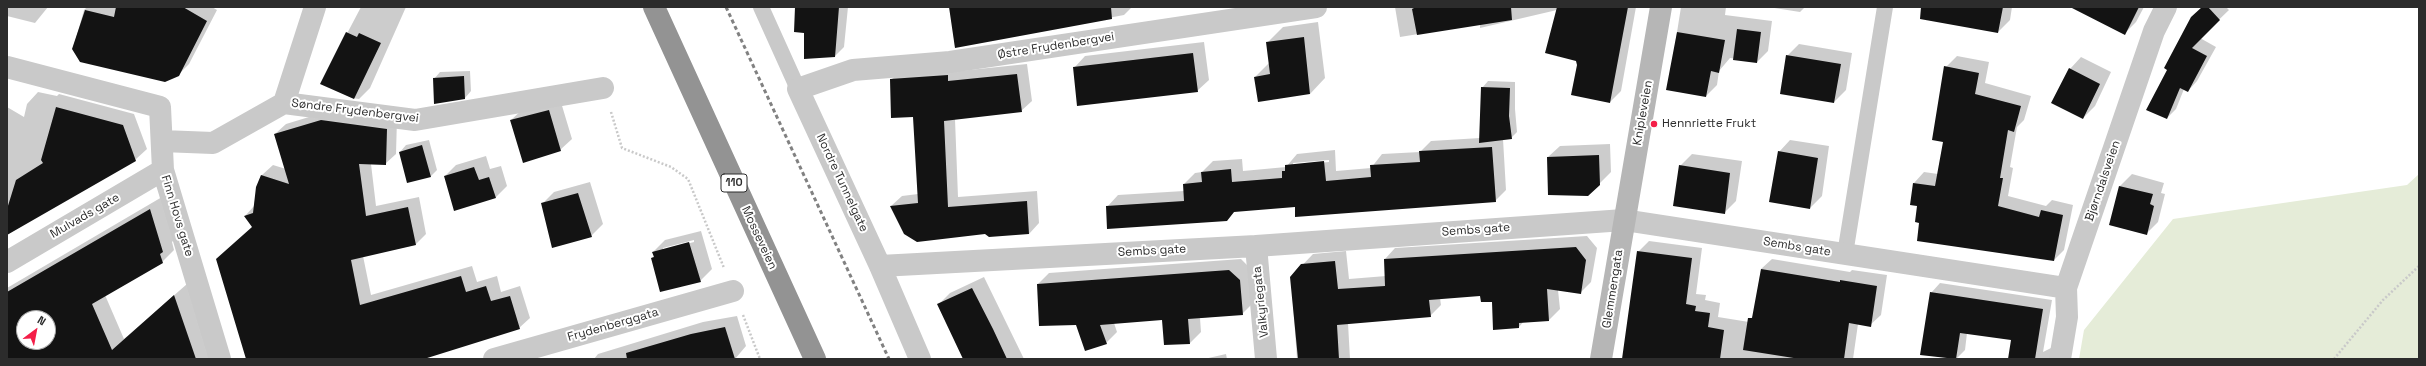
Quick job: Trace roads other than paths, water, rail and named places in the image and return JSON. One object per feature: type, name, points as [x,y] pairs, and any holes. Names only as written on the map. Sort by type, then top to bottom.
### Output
[{"type":"highway","name":"Mosseveien","points":[[654,7],[815,359]]},
{"type":"street","points":[[284,103],[314,7]]},
{"type":"street","name":"Østre Frydenbergvei","points":[[798,89],[853,70],[950,62],[1316,7]]},
{"type":"street","name":"Knipleveien","points":[[1624,220],[1661,7]]},
{"type":"street","name":"Bjørndalsveien","points":[[2060,359],[2068,317],[2066,288],[2154,31],[2166,7]]},
{"type":"street","name":"Finn Hovs gate","points":[[7,67],[160,107],[163,170],[220,359]]},
{"type":"street","name":"Søndre Frydenbergvei","points":[[162,140],[213,143],[284,103],[415,120],[603,88]]},
{"type":"street","name":"Nordre Tunnelgate","points":[[798,89],[880,266],[920,359]]},
{"type":"street","name":"Mulvads gate","points":[[7,262],[163,170]]},
{"type":"street","name":"Sembs gate","points":[[880,266],[1256,246],[1624,220],[2066,288]]},
{"type":"street","name":"Glemmengata","points":[[1602,359],[1624,220]]},
{"type":"street","name":"Valkyriegata","points":[[1256,246],[1266,359]]},
{"type":"street","name":"Frydenberggata","points":[[494,359],[555,351],[733,291]]},
{"type":"lane","name":"Nordre Tunnelgate","points":[[762,7],[798,89]]},
{"type":"lane","points":[[1845,254],[1885,7]]},
{"type":"railway","points":[[726,7],[889,359]]},
{"type":"place","name":"Hennriette Frukt","points":[[1654,124]]}]
